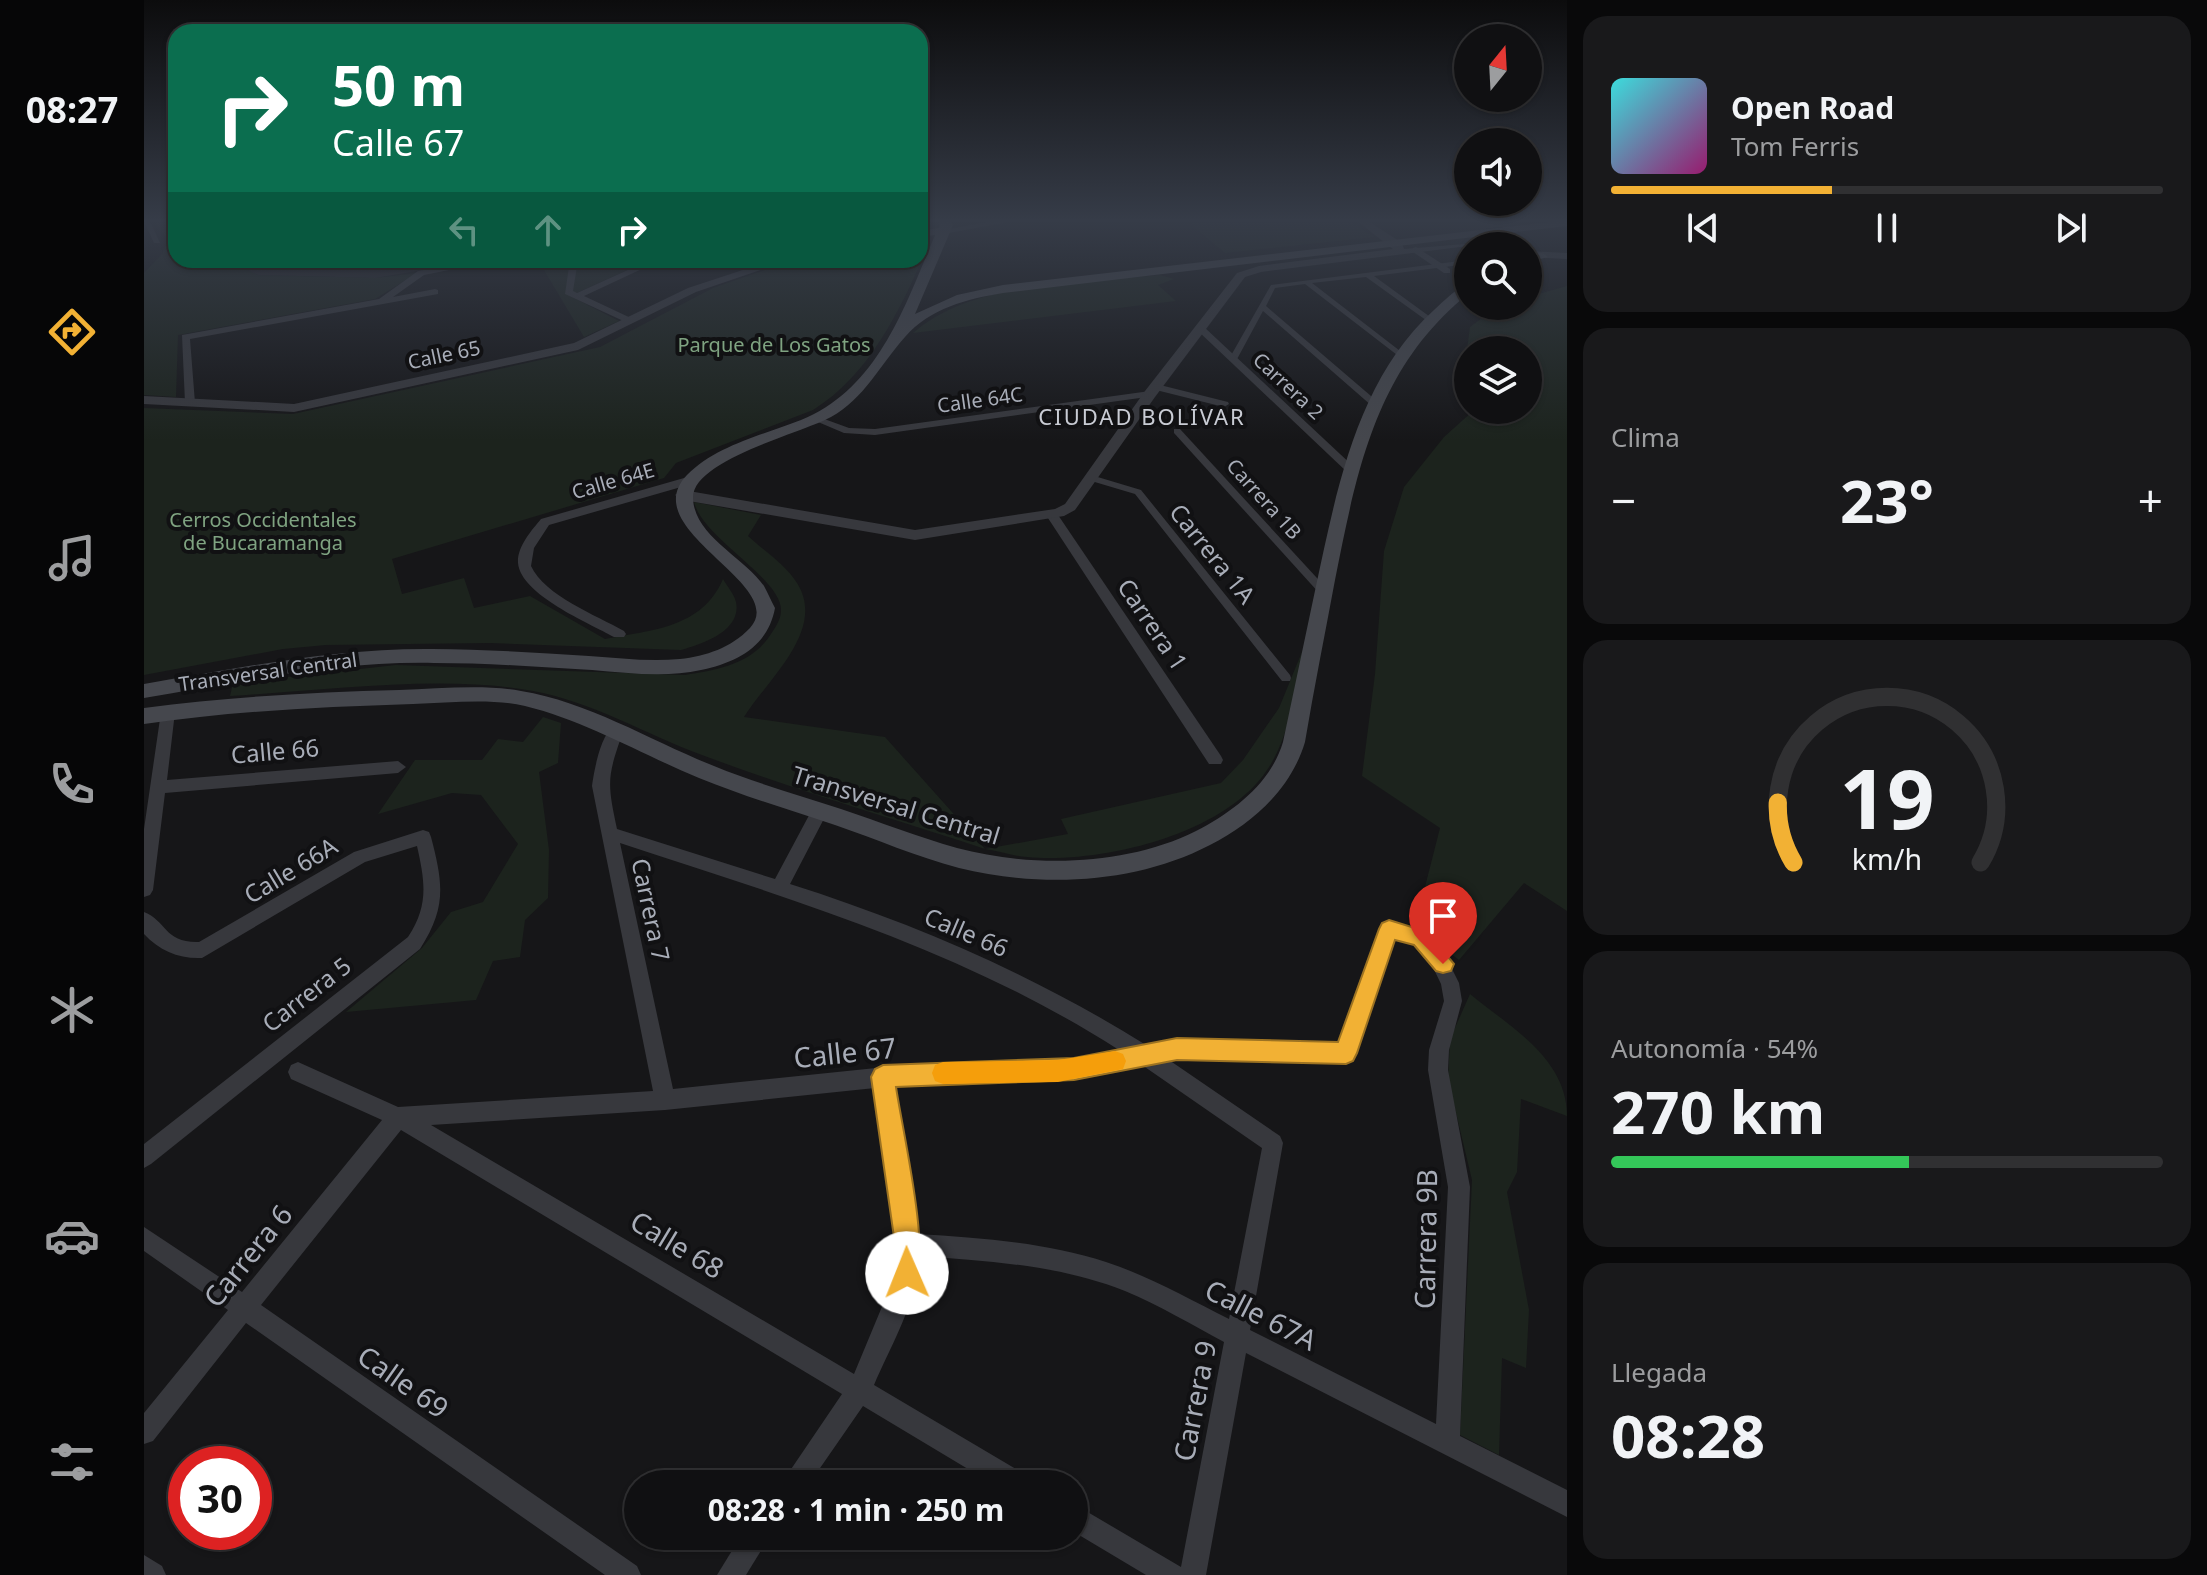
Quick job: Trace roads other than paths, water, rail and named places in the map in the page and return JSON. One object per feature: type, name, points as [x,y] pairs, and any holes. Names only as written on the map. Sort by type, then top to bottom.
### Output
[{"type":"main road","points":[[687,487],[720,458],[816,419],[852,396],[901,332],[917,294]]},
{"type":"main road","points":[[918,294],[931,303],[948,303]]},
{"type":"main road","points":[[901,332],[922,316],[948,303],[978,294]]},
{"type":"main road","name":"Transversal Central","points":[[144,716],[333,699],[500,696],[557,706],[684,764],[959,858],[1030,870],[1061,871],[1151,859],[1202,841],[1226,826],[1264,794],[1286,765],[1294,742],[1351,470],[1375,404],[1401,356],[1430,321],[1454,300]]},
{"type":"main road","name":"Transversal Central","points":[[144,691],[220,675],[383,657],[441,656],[667,667],[711,661],[729,654],[751,638],[765,615],[764,604],[755,586],[691,523],[687,487]]},
{"type":"street","points":[[380,302],[391,294]]},
{"type":"street","points":[[190,403],[185,337],[421,294]]},
{"type":"street","points":[[574,294],[630,321]]},
{"type":"street","name":"Calle 65","points":[[144,400],[302,407],[578,346],[683,294]]},
{"type":"street","points":[[687,487],[907,535],[1052,515],[1070,507],[1225,294]]},
{"type":"street","points":[[1233,359],[1268,294]]},
{"type":"street","points":[[1322,294],[1401,356]]},
{"type":"street","points":[[1394,294],[1430,321]]},
{"type":"street","points":[[1262,306],[1375,404]]},
{"type":"street","name":"Carrera 2","points":[[1200,328],[1351,470]]},
{"type":"street","points":[[1153,390],[1224,404]]},
{"type":"street","name":"Calle 64C","points":[[816,419],[848,431],[875,432],[1153,390]]},
{"type":"street","name":"Carrera 1B","points":[[1177,431],[1324,592]]},
{"type":"street","name":"Carrera 1A","points":[[1091,478],[1138,492],[1286,678]]},
{"type":"street","name":"Calle 64E","points":[[619,634],[536,586],[525,566],[526,553],[545,522],[687,487]]},
{"type":"street","name":"Carrera 1","points":[[1052,515],[1215,760]]},
{"type":"street","points":[[144,890],[168,712]]},
{"type":"street","name":"Carrera 7","points":[[615,732],[600,778],[665,1100]]},
{"type":"street","name":"Calle 66","points":[[157,787],[398,767]]},
{"type":"street","points":[[778,889],[820,811]]},
{"type":"street","name":"Calle 66","points":[[609,833],[902,932],[1003,974],[1056,1001],[1147,1055],[1273,1143]]},
{"type":"street","name":"Calle 66A","points":[[144,920],[159,937],[188,952],[214,946],[360,857],[423,837]]},
{"type":"street","name":"Carrera 5","points":[[144,1157],[414,943],[426,927],[433,906],[434,884],[423,837]]},
{"type":"street","name":"Calle 67","points":[[398,1117],[665,1100],[883,1077],[1058,1071],[1177,1049],[1346,1053],[1389,929]]},
{"type":"street","name":"Carrera 9B","points":[[1389,929],[1421,938],[1434,951],[1450,983],[1453,1001],[1439,1050],[1438,1070],[1459,1187],[1447,1444]]},
{"type":"street","name":"Calle 68","points":[[298,1072],[398,1117],[993,1470]]},
{"type":"street","points":[[804,1470],[859,1391],[902,1291],[909,1261],[883,1077]]},
{"type":"street","name":"Carrera 6","points":[[144,1432],[398,1117]]},
{"type":"street","name":"Carrera 9","points":[[1193,1575],[1273,1143]]},
{"type":"street","name":"Calle 69","points":[[144,1238],[628,1575]]},
{"type":"street","name":"Calle 67A","points":[[908,1244],[1019,1253],[1097,1268],[1567,1504]]},
{"type":"street","points":[[1088,1525],[1171,1575]]},
{"type":"street","points":[[730,1575],[747,1550]]},
{"type":"street","points":[[144,1568],[153,1575]]},
{"type":"district","name":"CIUDAD BOLÍVAR","points":[[1142,417]]},
{"type":"park label","name":"Parque de Los Gatos","points":[[774,345]]},
{"type":"park label","name":"Cerros Occidentales de Bucaramanga","points":[[263,532]]}]
